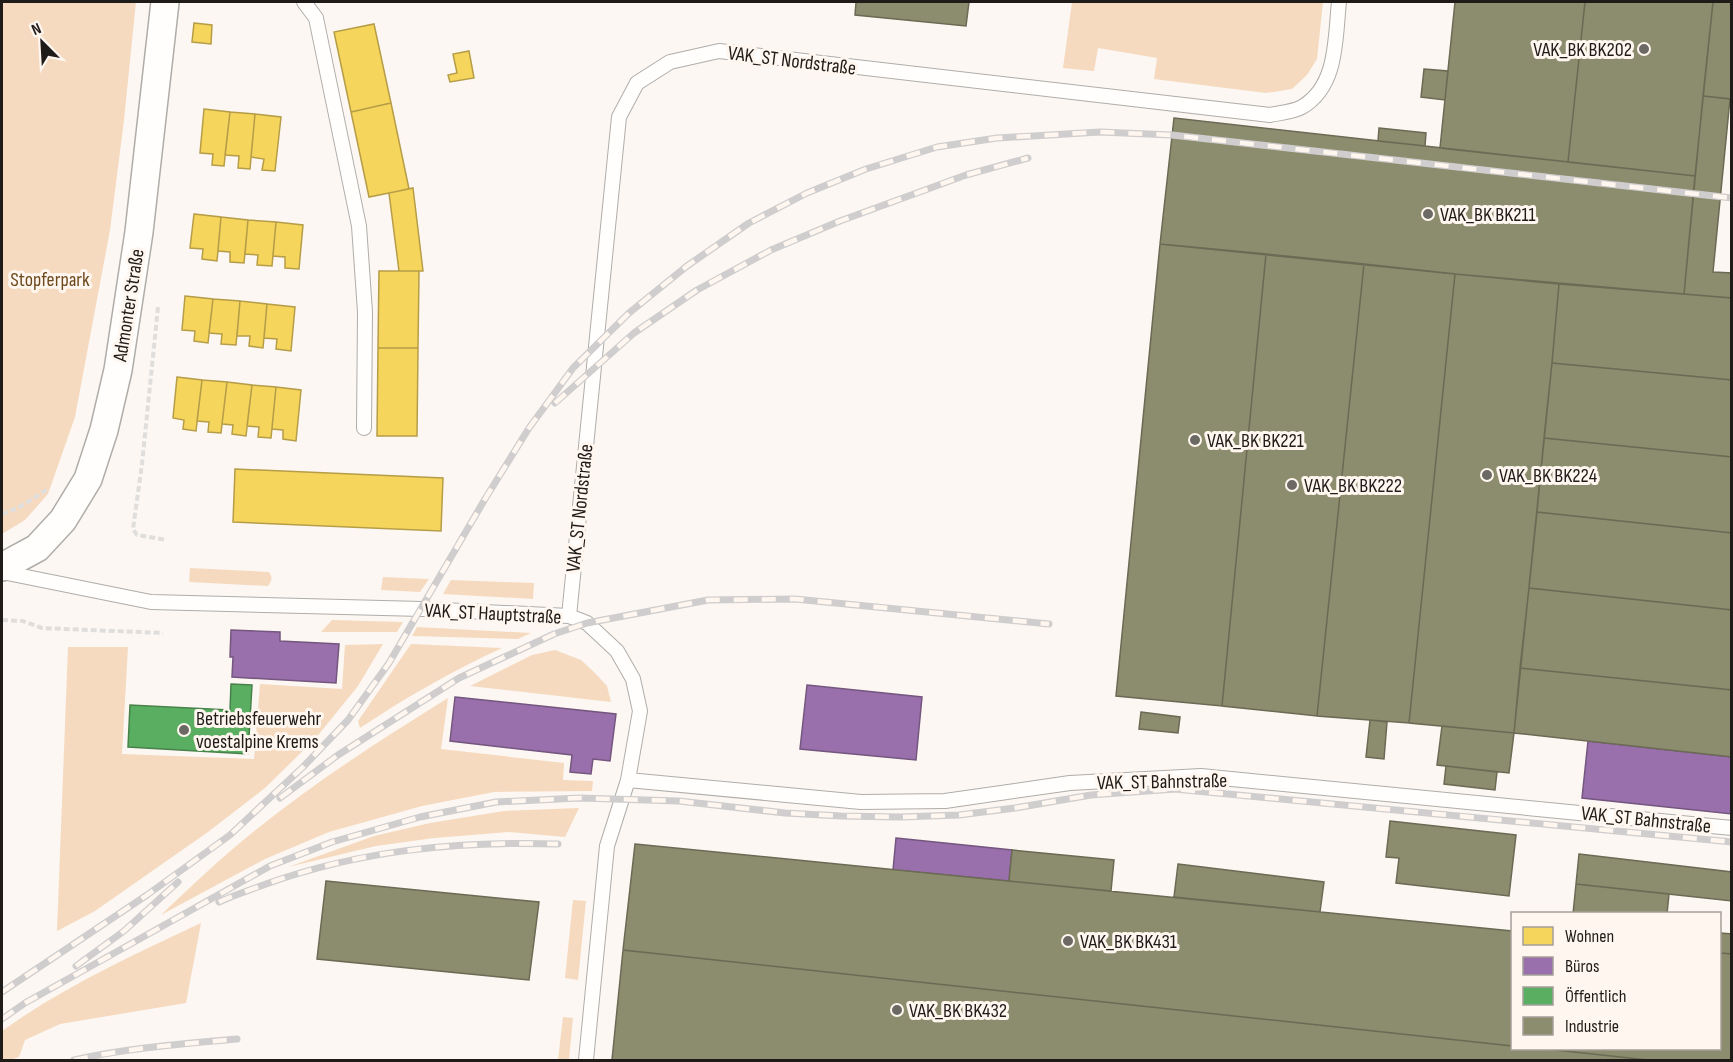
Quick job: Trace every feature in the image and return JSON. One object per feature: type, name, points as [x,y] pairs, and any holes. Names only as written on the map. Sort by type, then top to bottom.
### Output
[{"type":"street","name":"Admonter Straße","points":[[2,567],[37,548],[63,520],[88,479],[104,430],[118,370],[137,244],[153,122],[165,2]]},
{"type":"lane","points":[[304,2],[316,18],[359,226],[365,312],[364,428]]},
{"type":"lane","name":"VAK_ST Nordstraße","points":[[569,616],[619,117],[637,83],[670,62],[719,51],[1270,115],[1301,107],[1324,87],[1333,62],[1339,2]]},
{"type":"lane","name":"VAK_ST Hauptstraße","points":[[2,572],[152,602],[422,609],[569,616],[587,623],[617,651],[633,679],[640,711],[628,780],[607,846],[586,1060]]},
{"type":"lane","name":"VAK_ST Bahnstraße","points":[[628,780],[861,802],[945,801],[1070,783],[1201,776],[1731,828]]},
{"type":"path","points":[[2,514],[18,508],[49,489]]},
{"type":"path","points":[[2,620],[23,621],[42,628],[163,633]]},
{"type":"green space","name":"Stopferpark","points":[[2,2],[136,2],[110,230],[75,417],[48,494],[25,520],[2,534]]},
{"type":"green space","points":[[1072,2],[1323,2],[1317,59],[1307,75],[1292,89],[1266,93],[1154,79],[1157,58],[1098,48],[1094,71],[1063,68]]},
{"type":"green space","points":[[190,568],[269,572],[272,579],[268,586],[189,582]]},
{"type":"green space","points":[[383,577],[429,579],[420,592],[381,590]]},
{"type":"green space","points":[[451,580],[534,583],[533,599],[443,594]]},
{"type":"green space","points":[[332,620],[403,622],[397,632],[321,632]]},
{"type":"green space","points":[[417,627],[531,633],[518,639],[412,636]]},
{"type":"green space","points":[[383,644],[358,686],[315,739],[265,788],[208,832],[95,911],[57,931],[68,647],[128,647],[122,754],[254,759],[260,684],[342,689],[345,645]]},
{"type":"green space","points":[[411,644],[502,648],[429,685],[360,728],[358,721]]},
{"type":"green space","points":[[555,650],[581,660],[595,673],[607,686],[611,702],[470,686],[532,655]]},
{"type":"green space","points":[[448,698],[441,749],[564,763],[563,780],[593,781],[592,791],[494,792],[422,806],[329,832],[265,859],[161,915],[225,855],[260,826],[312,787]]},
{"type":"green space","points":[[579,808],[565,837],[509,832],[434,838],[376,846],[288,867],[374,836],[430,823],[504,811]]},
{"type":"green space","points":[[573,900],[586,901],[578,980],[565,978]]},
{"type":"green space","points":[[201,923],[186,1003],[60,1024],[25,1040],[19,1057],[2,1060],[2,1031],[25,1015],[74,986]]},
{"type":"green space","points":[[563,1017],[573,1018],[569,1060],[558,1060]]},
{"type":"building: Wohnen","points":[[194,23],[212,25],[211,44],[192,42]]},
{"type":"building: Wohnen","points":[[374,24],[391,103],[351,112],[334,32]]},
{"type":"building: Wohnen","points":[[469,51],[474,78],[450,82],[448,75],[457,73],[453,54]]},
{"type":"building: Wohnen","points":[[391,103],[409,189],[369,197],[351,112]]},
{"type":"building: Wohnen","points":[[204,109],[230,112],[224,166],[212,165],[213,154],[200,153]]},
{"type":"building: Wohnen","points":[[230,112],[255,114],[250,169],[238,168],[239,156],[225,155]]},
{"type":"building: Wohnen","points":[[255,114],[281,117],[275,171],[262,170],[264,159],[251,157]]},
{"type":"building: Wohnen","points":[[413,188],[423,271],[399,271],[389,193]]},
{"type":"building: Wohnen","points":[[194,214],[221,217],[217,261],[202,259],[203,249],[190,248]]},
{"type":"building: Wohnen","points":[[221,217],[248,220],[244,263],[230,262],[230,252],[218,251]]},
{"type":"building: Wohnen","points":[[248,220],[276,222],[272,266],[257,265],[258,255],[245,254]]},
{"type":"building: Wohnen","points":[[276,222],[303,225],[299,269],[285,268],[285,257],[273,256]]},
{"type":"building: Wohnen","points":[[379,271],[419,271],[418,348],[378,348]]},
{"type":"building: Wohnen","points":[[185,296],[213,299],[208,343],[194,341],[195,331],[182,330]]},
{"type":"building: Wohnen","points":[[213,299],[240,301],[236,345],[221,344],[222,334],[209,333]]},
{"type":"building: Wohnen","points":[[240,301],[267,304],[263,348],[249,346],[250,336],[237,336]]},
{"type":"building: Wohnen","points":[[267,304],[295,307],[291,351],[276,349],[277,339],[264,338]]},
{"type":"building: Wohnen","points":[[378,348],[418,348],[417,436],[377,436]]},
{"type":"building: Wohnen","points":[[177,377],[202,380],[196,431],[183,429],[184,420],[173,418]]},
{"type":"building: Wohnen","points":[[202,380],[227,382],[221,433],[208,432],[209,422],[197,421]]},
{"type":"building: Wohnen","points":[[227,382],[252,385],[246,436],[232,434],[233,425],[222,424]]},
{"type":"building: Wohnen","points":[[252,385],[276,387],[271,438],[258,437],[259,427],[247,426]]},
{"type":"building: Wohnen","points":[[276,387],[301,390],[296,441],[283,439],[283,430],[272,429]]},
{"type":"building: Wohnen","points":[[235,469],[443,478],[441,531],[233,522]]},
{"type":"building: Büros","points":[[231,630],[280,632],[280,641],[339,644],[336,683],[232,677]]},
{"type":"building: Büros","points":[[807,685],[922,697],[916,760],[800,749]]},
{"type":"building: Büros","points":[[455,697],[616,714],[610,761],[593,759],[591,774],[570,772],[572,755],[450,741]]},
{"type":"building: Büros","points":[[1588,741],[1732,757],[1732,814],[1582,798]]},
{"type":"building: Büros","points":[[896,838],[1012,850],[1009,881],[893,870]]},
{"type":"building: Öffentlich","points":[[231,684],[252,685],[248,754],[128,747],[130,705],[230,710]]},
{"type":"building: Industrie","points":[[856,2],[969,2],[966,26],[855,15]]},
{"type":"building: Industrie","points":[[1455,2],[1585,2],[1568,162],[1440,148]]},
{"type":"building: Industrie","name":"VAK_BK BK202","points":[[1585,2],[1713,2],[1695,176],[1568,162]]},
{"type":"building: Industrie","points":[[1713,2],[1732,2],[1732,99],[1703,96]]},
{"type":"building: Industrie","points":[[1424,69],[1448,71],[1445,100],[1421,97]]},
{"type":"building: Industrie","points":[[1703,96],[1730,99],[1713,272],[1732,273],[1732,298],[1684,294]]},
{"type":"building: Industrie","name":"VAK_BK BK211","points":[[1174,118],[1695,176],[1684,294],[1455,274],[1160,244]]},
{"type":"building: Industrie","points":[[1379,128],[1426,133],[1425,146],[1378,141]]},
{"type":"building: Industrie","name":"VAK_BK BK221","points":[[1160,244],[1266,254],[1222,706],[1116,696]]},
{"type":"building: Industrie","name":"VAK_BK BK222","points":[[1266,254],[1364,264],[1317,716],[1222,706]]},
{"type":"building: Industrie","points":[[1364,264],[1455,274],[1409,723],[1317,716]]},
{"type":"building: Industrie","name":"VAK_BK BK224","points":[[1455,274],[1559,284],[1514,733],[1409,723]]},
{"type":"building: Industrie","points":[[1559,284],[1732,298],[1732,380],[1552,363]]},
{"type":"building: Industrie","points":[[1552,363],[1732,380],[1732,457],[1544,438]]},
{"type":"building: Industrie","points":[[1544,438],[1732,457],[1732,533],[1537,512]]},
{"type":"building: Industrie","points":[[1537,512],[1732,533],[1732,610],[1529,588]]},
{"type":"building: Industrie","points":[[1529,588],[1732,610],[1732,690],[1520,668]]},
{"type":"building: Industrie","points":[[1520,668],[1732,690],[1732,757],[1514,733]]},
{"type":"building: Industrie","points":[[1141,712],[1180,717],[1178,733],[1139,729]]},
{"type":"building: Industrie","points":[[1370,720],[1387,722],[1384,759],[1366,757]]},
{"type":"building: Industrie","points":[[1442,726],[1514,733],[1509,773],[1437,765]]},
{"type":"building: Industrie","points":[[1446,766],[1497,772],[1495,790],[1444,784]]},
{"type":"building: Industrie","points":[[1390,821],[1516,835],[1509,896],[1396,883],[1399,858],[1386,857]]},
{"type":"building: Industrie","name":"VAK_BK BK431","points":[[635,844],[1511,931],[1511,1046],[623,950]]},
{"type":"building: Industrie","points":[[1012,850],[1114,860],[1111,891],[1009,881]]},
{"type":"building: Industrie","points":[[1579,854],[1732,872],[1732,901],[1576,884]]},
{"type":"building: Industrie","points":[[1178,864],[1324,882],[1320,912],[1174,897]]},
{"type":"building: Industrie","points":[[326,881],[539,902],[529,980],[317,959]]},
{"type":"building: Industrie","points":[[1576,884],[1669,894],[1667,912],[1573,912]]},
{"type":"building: Industrie","points":[[1721,933],[1732,934],[1732,954],[1721,953]]},
{"type":"building: Industrie","name":"VAK_BK BK432","points":[[623,950],[1511,1046],[1511,1050],[1556,1050],[1648,1060],[612,1060]]},
{"type":"building: Industrie","points":[[1721,953],[1732,954],[1732,1060],[1648,1060],[1556,1050],[1721,1050]]},
{"type":"railway","points":[[2,992],[147,895],[230,835],[303,767],[348,720],[389,663],[529,428],[573,368],[629,313],[687,266],[749,223],[807,193],[866,169],[937,147],[997,138],[1100,132],[1172,135],[1732,198]]},
{"type":"railway","points":[[555,403],[634,333],[697,290],[771,250],[840,221],[966,175],[1028,158]]},
{"type":"railway","points":[[280,798],[338,755],[459,678],[554,634],[587,623],[708,600],[795,599],[1049,624]]},
{"type":"railway","points":[[2,1019],[25,1003],[270,866],[332,842],[420,817],[496,802],[579,798],[679,801],[785,813],[900,817],[959,815],[1091,795],[1175,789],[1732,842]]},
{"type":"railway","points":[[219,902],[302,872],[374,856],[446,846],[558,844]]},
{"type":"railway","points":[[76,966],[124,931],[178,882]]},
{"type":"railway","points":[[74,1060],[135,1049],[237,1039]]},
{"type":"place","name":"VAK_BK BK202","points":[[1644,49]]},
{"type":"place","name":"VAK_BK BK211","points":[[1428,214]]},
{"type":"place","name":"VAK_BK BK221","points":[[1195,440]]},
{"type":"place","name":"VAK_BK BK224","points":[[1487,475]]},
{"type":"place","name":"VAK_BK BK222","points":[[1292,485]]},
{"type":"place","name":"Betriebsfeuerwehr voestalpine Krems","points":[[184,730]]},
{"type":"place","name":"VAK_BK BK431","points":[[1068,941]]},
{"type":"place","name":"VAK_BK BK432","points":[[897,1010]]}]
